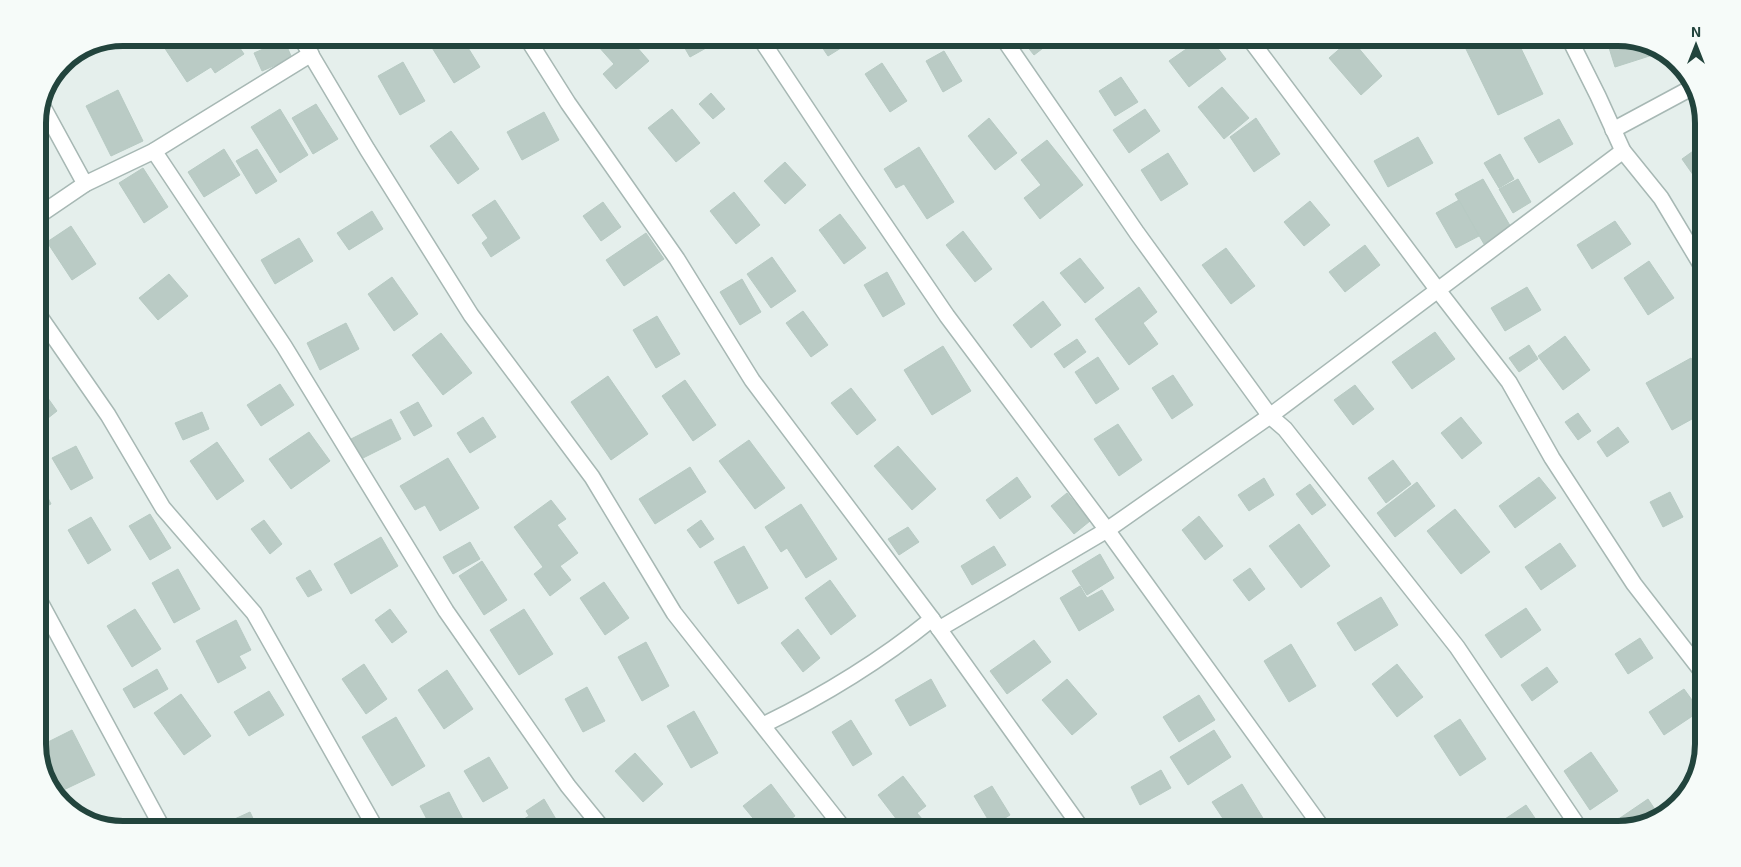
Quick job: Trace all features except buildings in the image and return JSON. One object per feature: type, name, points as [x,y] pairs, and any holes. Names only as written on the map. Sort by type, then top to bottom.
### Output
[{"type":"street","points":[[306,46],[367,150],[471,315],[592,477],[674,613],[837,821]]},
{"type":"street","points":[[531,46],[568,103],[677,259],[752,380],[936,624],[1076,821]]},
{"type":"street","points":[[765,46],[947,316],[1107,530],[1317,821]]},
{"type":"street","points":[[1008,46],[1137,233],[1270,416],[1285,429],[1457,647],[1574,821]]},
{"type":"street","points":[[1255,46],[1509,382],[1552,458],[1634,584],[1695,662]]},
{"type":"street","points":[[1573,46],[1623,151],[1661,198],[1695,255]]},
{"type":"street","points":[[46,211],[85,184],[154,151],[311,54]]},
{"type":"street","points":[[1613,130],[1687,90]]},
{"type":"street","points":[[47,114],[85,184]]},
{"type":"street","points":[[154,151],[284,346],[446,611],[568,786],[597,821]]},
{"type":"street","points":[[763,725],[809,703],[907,639],[1107,530],[1270,416],[1623,151]]},
{"type":"street","points":[[46,326],[108,415],[163,508],[254,613],[371,821]]},
{"type":"street","points":[[46,613],[158,821]]}]
